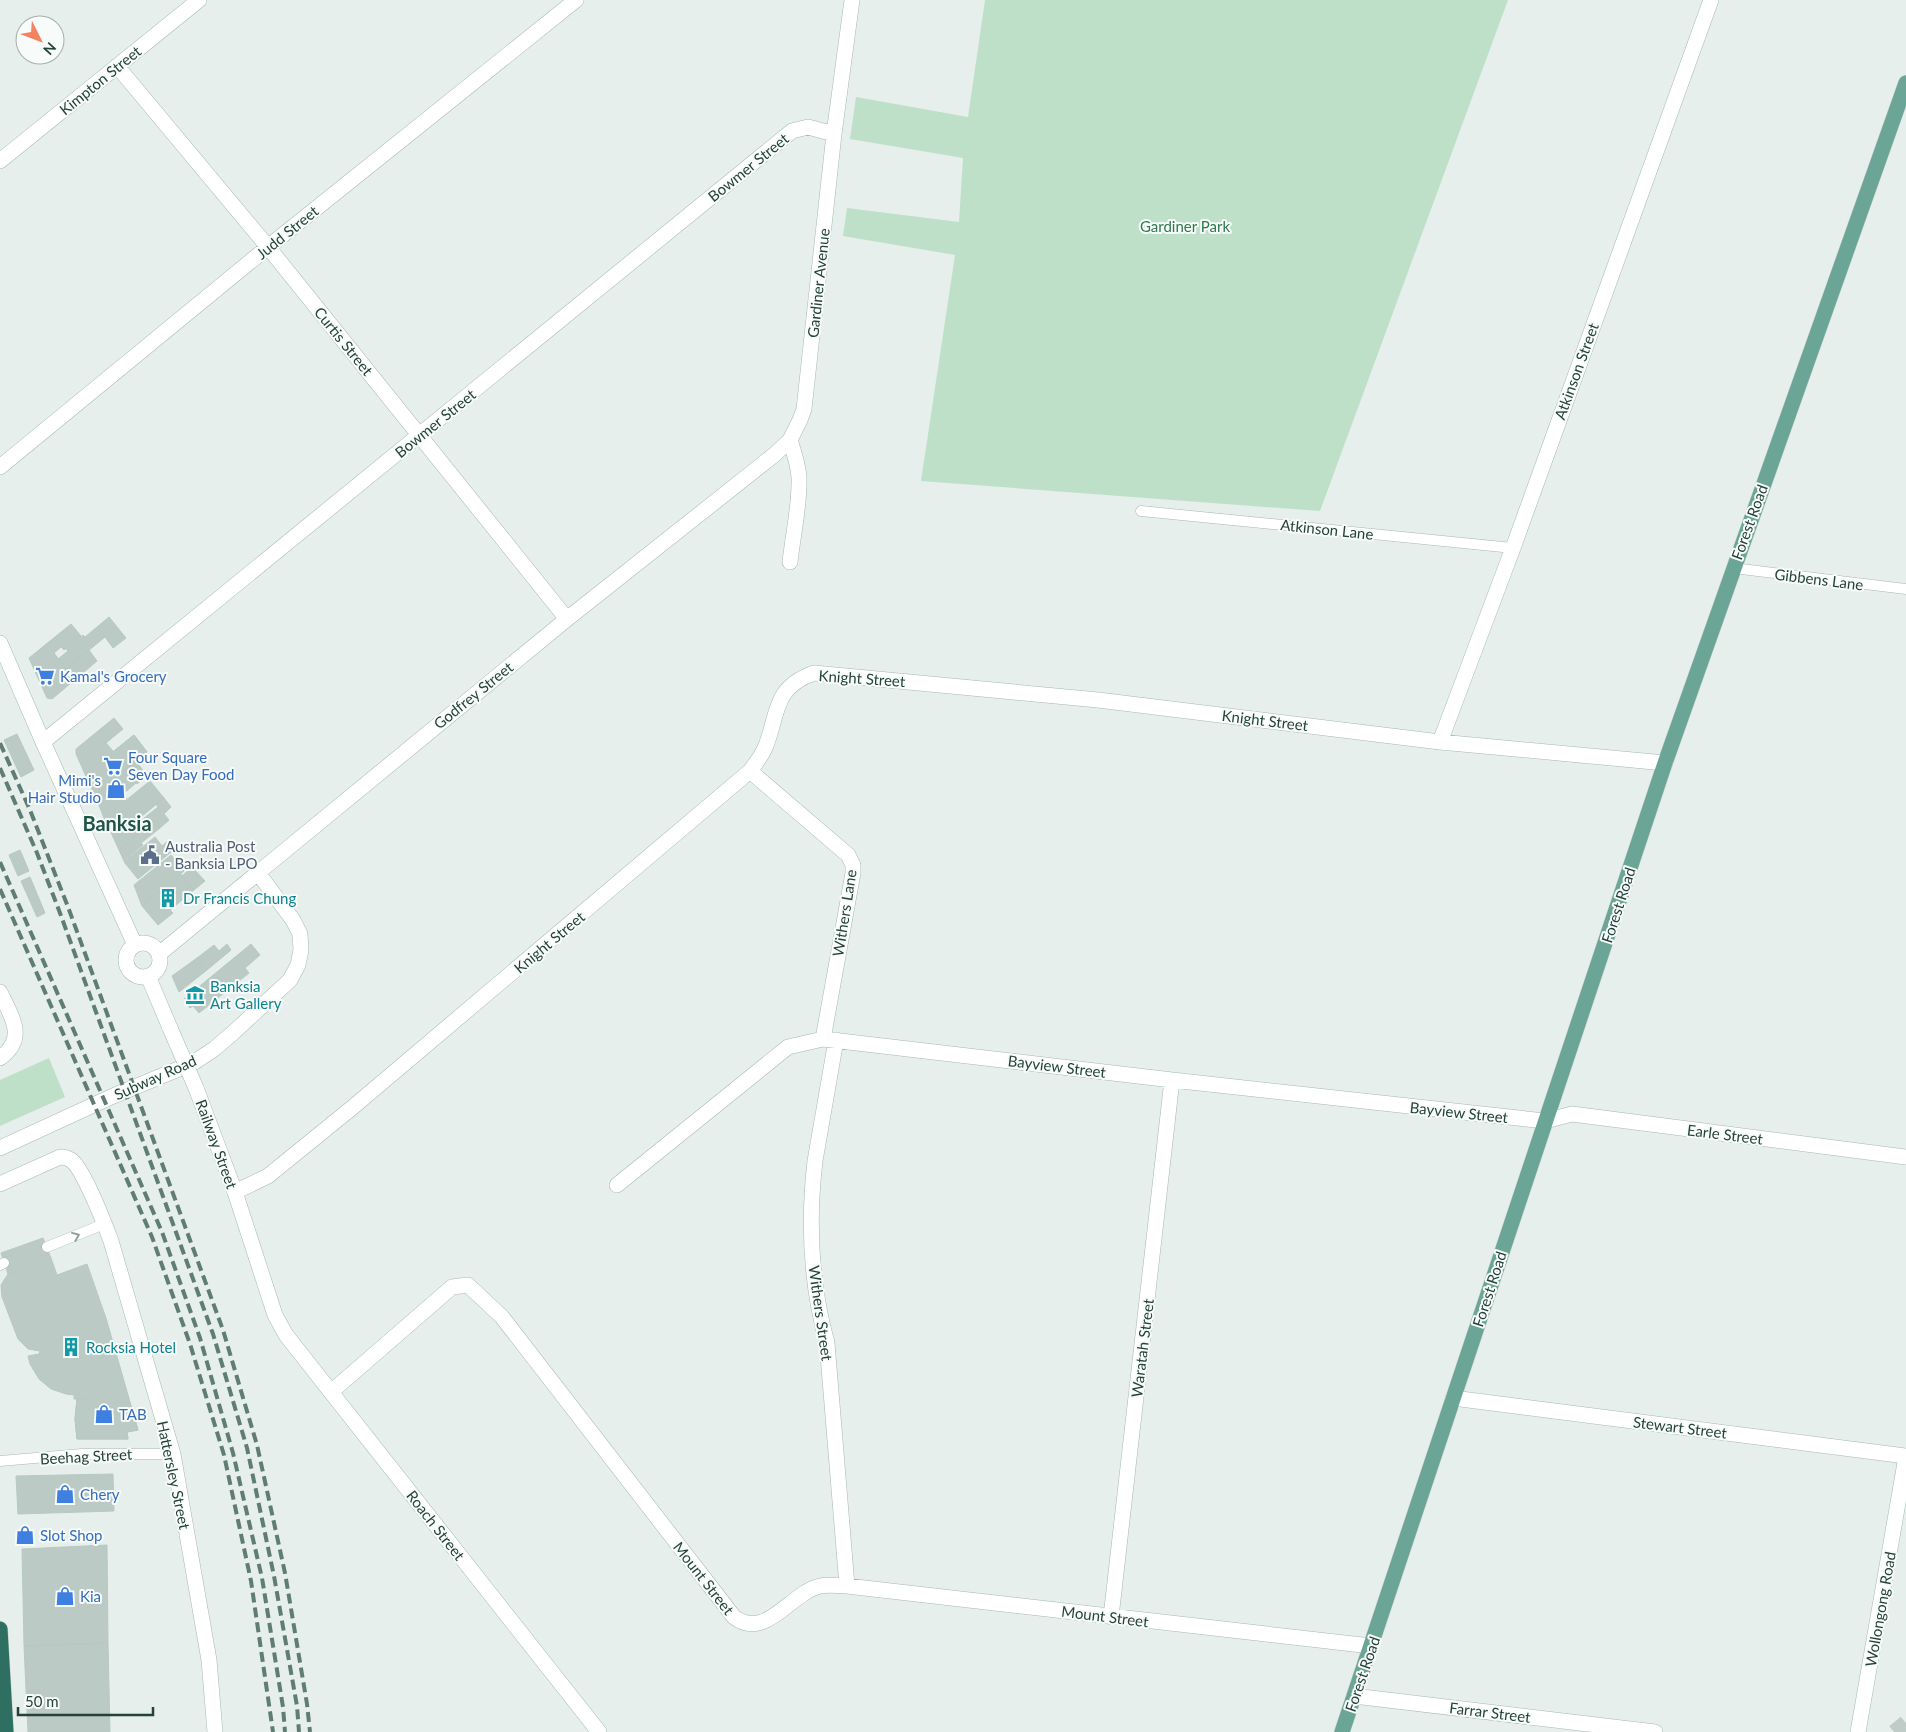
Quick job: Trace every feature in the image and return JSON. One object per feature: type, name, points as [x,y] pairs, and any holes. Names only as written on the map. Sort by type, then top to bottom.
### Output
[{"type":"highway","points":[[0,1629],[6,1732]]},
{"type":"main road","name":"Forest Road","points":[[1342,1732],[1665,763],[1906,83]]},
{"type":"street","name":"Kimpton Street","points":[[0,161],[199,0]]},
{"type":"street","name":"Judd Street","points":[[0,467],[268,247],[576,0]]},
{"type":"street","name":"Gardiner Avenue","points":[[790,440],[804,410],[834,134],[852,0]]},
{"type":"street","name":"Atkinson Street","points":[[1440,742],[1513,548],[1711,0]]},
{"type":"street","name":"Curtis Street","points":[[117,66],[268,247],[566,619]]},
{"type":"street","name":"Bowmer Street","points":[[43,742],[792,131],[808,127],[834,134]]},
{"type":"street","points":[[790,440],[797,461],[799,485],[790,562]]},
{"type":"street","name":"Godfrey Street","points":[[159,954],[566,619],[774,455],[790,440]]},
{"type":"street","points":[[0,643],[135,945]]},
{"type":"street","name":"Knight Street","points":[[235,1192],[268,1176],[353,1108],[750,771],[765,748],[780,699],[786,690],[795,683],[814,673],[1098,700],[1440,742],[1665,763]]},
{"type":"street","name":"Withers Lane","points":[[750,771],[848,855],[853,865],[829,1040]]},
{"type":"street","name":"Subway Road","points":[[0,1148],[113,1096],[193,1063],[234,1032],[290,980],[298,965],[301,950],[300,934],[294,920],[258,873]]},
{"type":"street","points":[[146,944],[159,954],[157,970],[148,976],[132,974],[126,964],[128,954],[135,945],[146,944]]},
{"type":"street","name":"Railway Street","points":[[148,976],[196,1088],[235,1192],[275,1315]]},
{"type":"street","points":[[0,992],[14,1023],[16,1033],[14,1043],[8,1052],[0,1058]]},
{"type":"street","name":"Bayview Street","points":[[617,1185],[788,1047],[829,1040],[1545,1121]]},
{"type":"street","name":"Withers Street","points":[[829,1040],[813,1180],[812,1240],[818,1309],[827,1344],[847,1586]]},
{"type":"street","name":"Waratah Street","points":[[1111,1616],[1172,1080]]},
{"type":"street","name":"Earle Street","points":[[1545,1121],[1572,1114],[1906,1157]]},
{"type":"street","name":"Hattersley Street","points":[[0,1184],[60,1158],[71,1160],[79,1170],[111,1241],[173,1454],[209,1660],[215,1732]]},
{"type":"street","name":"Mount Street","points":[[331,1392],[452,1287],[468,1285],[502,1317],[734,1617],[743,1623],[751,1625],[760,1624],[812,1589],[820,1586],[847,1586],[1371,1646]]},
{"type":"street","name":"Roach Street","points":[[275,1315],[295,1348],[600,1732]]},
{"type":"street","name":"Stewart Street","points":[[1454,1398],[1906,1457]]},
{"type":"street","name":"Wollongong Road","points":[[1858,1732],[1906,1457]]},
{"type":"street","name":"Farrar Street","points":[[1354,1696],[1655,1732]]},
{"type":"lane","name":"Atkinson Lane","points":[[1141,511],[1513,548]]},
{"type":"lane","name":"Gibbens Lane","points":[[1733,568],[1906,589]]},
{"type":"lane","points":[[46,1247],[104,1224]]},
{"type":"lane","name":"Beehag Street","points":[[0,1461],[82,1454],[173,1454]]},
{"type":"green space","name":"Gardiner Park","points":[[985,0],[1508,0],[1320,511],[921,481],[955,255],[843,236],[847,208],[959,222],[963,158],[850,139],[856,97],[968,117]]},
{"type":"green space","points":[[49,1058],[65,1097],[0,1126],[0,1080]]},
{"type":"building","points":[[109,617],[126,638],[113,648],[105,637],[66,669],[58,659],[68,651],[66,649],[83,635],[85,637]]},
{"type":"building","points":[[71,624],[81,636],[64,650],[61,647],[54,653],[66,669],[89,650],[97,661],[52,699],[47,698],[29,658]]},
{"type":"building","points":[[114,718],[123,729],[106,743],[113,751],[85,774],[76,754],[76,749]]},
{"type":"building","points":[[17,734],[34,770],[21,777],[4,740]]},
{"type":"building","name":"Four Square Seven Day Food","points":[[134,735],[147,752],[95,795],[85,774]]},
{"type":"building","name":"Four Square Seven Day Food","points":[[134,735],[147,752],[95,795],[85,774]]},
{"type":"building","points":[[136,761],[147,776],[137,784],[125,770]]},
{"type":"building","name":"Mimi's Hair Studio","points":[[125,770],[136,783],[123,794],[127,799],[104,818],[95,795]]},
{"type":"building","points":[[150,781],[164,798],[114,839],[104,818]]},
{"type":"building","points":[[164,798],[171,807],[164,814],[169,820],[160,828],[154,820],[148,826],[143,819],[158,807],[156,804]]},
{"type":"building","points":[[143,819],[148,826],[119,850],[114,839],[126,828],[128,830]]},
{"type":"building","points":[[154,820],[160,828],[141,843],[143,845],[124,861],[119,850]]},
{"type":"building","name":"Australia Post - Banksia LPO","points":[[155,837],[162,846],[169,840],[176,848],[138,879],[124,862]]},
{"type":"building","points":[[20,850],[29,871],[18,876],[9,855]]},
{"type":"building","points":[[171,855],[184,871],[142,906],[134,885]]},
{"type":"building","points":[[192,867],[205,881],[194,890],[182,876]]},
{"type":"building","name":"Dr Francis Chung","points":[[181,874],[194,890],[170,910],[173,913],[158,925],[142,906]]},
{"type":"building","points":[[30,877],[45,913],[37,917],[21,881]]},
{"type":"building","points":[[227,944],[231,950],[207,970],[197,958],[214,945],[219,951]]},
{"type":"building","points":[[251,944],[260,955],[245,968],[249,973],[199,1013],[193,1006],[190,1008],[184,999]]},
{"type":"building","points":[[197,958],[207,970],[179,992],[172,976]]},
{"type":"building","points":[[43,1238],[51,1258],[8,1274],[1,1253]]},
{"type":"building","name":"Rocksia Hotel","points":[[51,1258],[57,1275],[87,1264],[106,1318],[138,1430],[127,1432],[128,1439],[77,1439],[75,1419],[77,1399],[74,1399],[74,1395],[51,1389],[39,1379],[30,1364],[28,1356],[39,1354],[40,1351],[28,1349],[18,1339],[2,1297],[1,1285],[8,1274]]},
{"type":"building","name":"TAB","points":[[77,1399],[130,1403],[138,1430],[127,1432],[128,1439],[77,1439],[75,1419]]},
{"type":"building","name":"Chery","points":[[113,1474],[114,1511],[18,1514],[16,1476]]},
{"type":"building","name":"Kia","points":[[107,1545],[108,1643],[24,1646],[22,1549]]},
{"type":"building","points":[[108,1643],[110,1732],[28,1732],[24,1646]]},
{"type":"tunnel","points":[[1894,1732],[1906,1722]]},
{"type":"railway","points":[[0,743],[30,810],[68,907],[223,1330],[257,1445],[285,1573],[310,1732]]},
{"type":"railway","points":[[0,768],[37,853],[60,913],[213,1334],[247,1448],[274,1576],[297,1706],[299,1732]]},
{"type":"railway","points":[[0,862],[162,1232],[200,1338],[233,1453],[262,1578],[283,1707],[285,1732]]},
{"type":"railway","points":[[0,889],[152,1237],[190,1344],[224,1455],[251,1581],[273,1732]]},
{"type":"place","name":"Kamal's Grocery","points":[[45,676]]},
{"type":"place","name":"Four Square Seven Day Food","points":[[113,766]]},
{"type":"place","name":"Mimi's Hair Studio","points":[[116,789]]},
{"type":"place","name":"Australia Post - Banksia LPO","points":[[150,855]]},
{"type":"place","name":"Dr Francis Chung","points":[[168,898]]},
{"type":"place","name":"Banksia Art Gallery","points":[[195,995]]},
{"type":"place","name":"Rocksia Hotel","points":[[71,1347]]},
{"type":"place","name":"TAB","points":[[104,1414]]},
{"type":"place","name":"Chery","points":[[65,1494]]},
{"type":"place","name":"Slot Shop","points":[[25,1535]]},
{"type":"place","name":"Kia","points":[[65,1596]]},
{"type":"district","name":"Banksia","points":[[117,823]]}]
